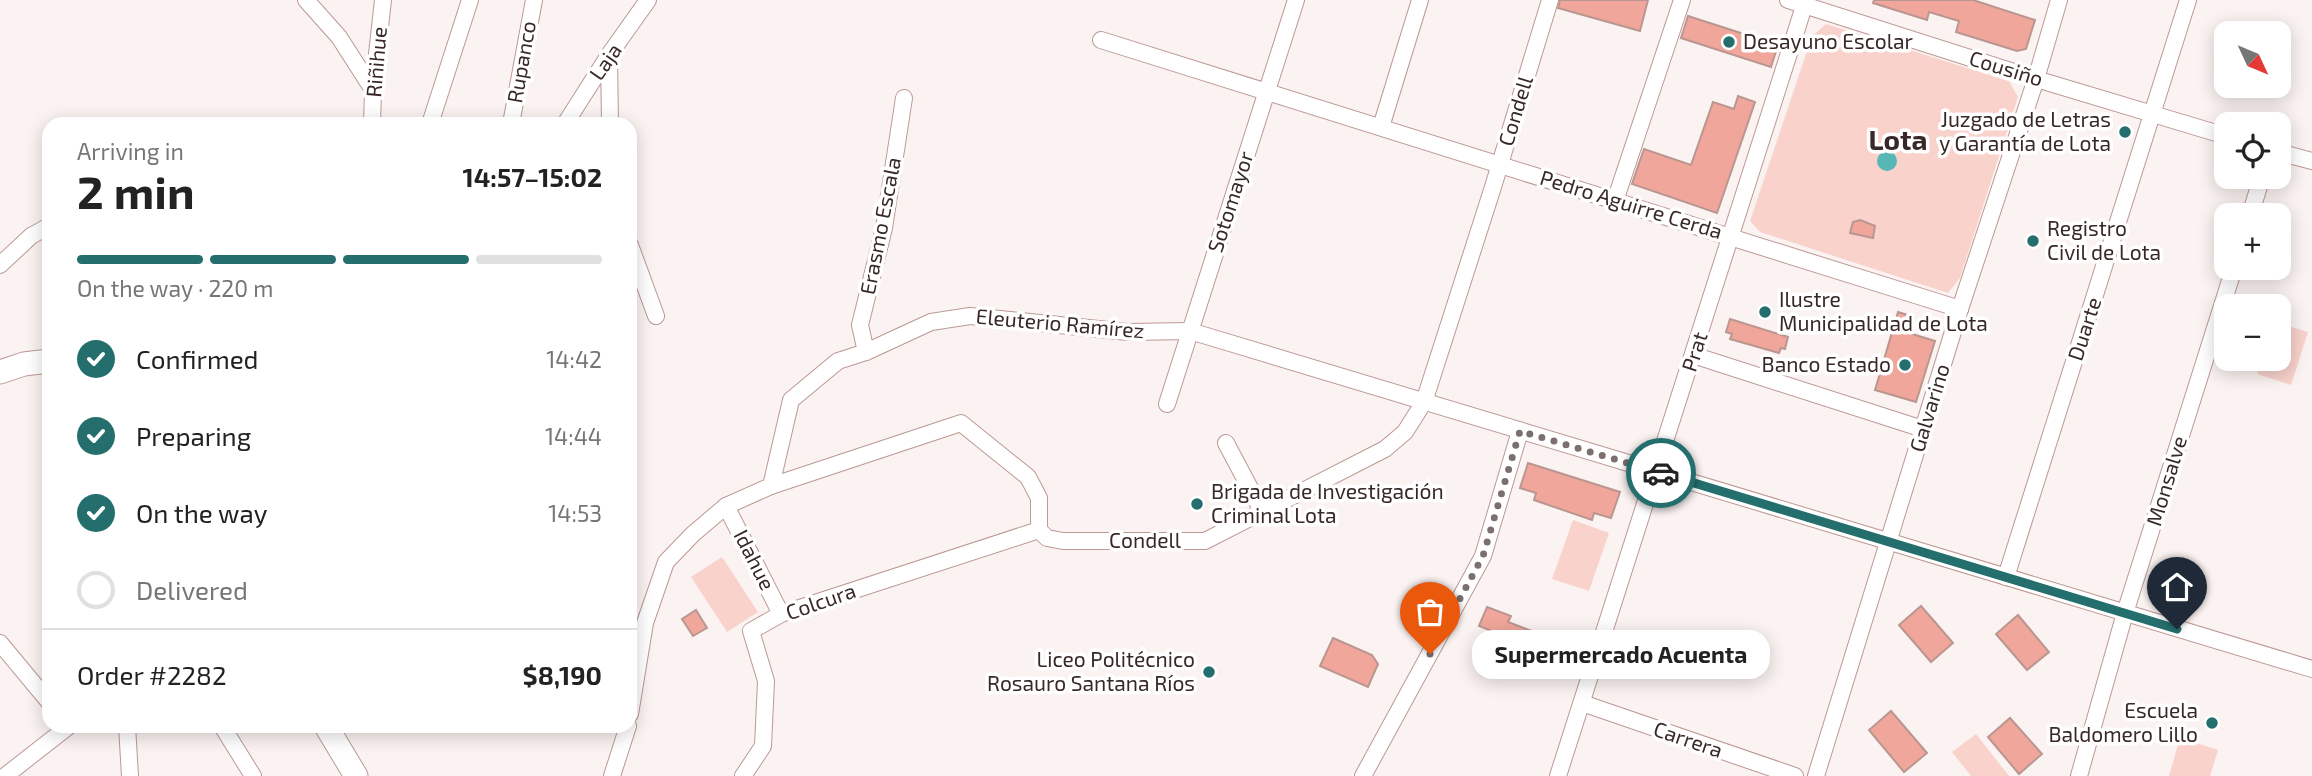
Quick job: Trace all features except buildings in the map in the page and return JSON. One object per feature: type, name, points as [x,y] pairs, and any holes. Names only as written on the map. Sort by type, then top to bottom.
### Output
[{"type":"main road","points":[[0,372],[24,363],[42,362]]},
{"type":"main road","points":[[330,733],[356,776]]},
{"type":"street","points":[[306,0],[339,37],[373,90]]},
{"type":"street","name":"Riñihue","points":[[372,117],[383,0]]},
{"type":"street","points":[[432,117],[470,0]]},
{"type":"street","name":"Rupanco","points":[[512,117],[534,0]]},
{"type":"street","name":"Laja","points":[[569,117],[648,0]]},
{"type":"street","name":"Sotomayor","points":[[1167,404],[1296,0]]},
{"type":"street","points":[[1381,127],[1420,0]]},
{"type":"street","name":"Condell","points":[[1039,530],[1047,538],[1063,541],[1205,541],[1385,449],[1405,432],[1424,402],[1550,0]]},
{"type":"street","points":[[1615,201],[1682,0]]},
{"type":"street","name":"Cousiño","points":[[1788,0],[1805,3],[2036,79],[2214,132]]},
{"type":"street","name":"Galvarino","points":[[1816,776],[1960,309],[2036,79],[2059,0]]},
{"type":"street","name":"Duarte","points":[[2006,577],[2188,0]]},
{"type":"street","name":"Prat","points":[[1558,776],[1805,3]]},
{"type":"street","name":"Pedro Aguirre Cerda","points":[[1101,40],[1960,309]]},
{"type":"street","points":[[609,55],[610,117]]},
{"type":"street","name":"Erasmo Escala","points":[[866,352],[860,325],[884,228],[904,98]]},
{"type":"street","points":[[2291,155],[2312,161]]},
{"type":"street","points":[[0,265],[31,236],[42,230]]},
{"type":"street","points":[[637,264],[656,316]]},
{"type":"street","name":"Monsalve","points":[[2079,776],[2125,613],[2230,280]]},
{"type":"street","name":"Eleuterio Ramírez","points":[[771,486],[791,400],[838,361],[866,352],[931,322],[970,316],[1128,331],[1190,331],[2312,669]]},
{"type":"street","points":[[1693,355],[1923,429]]},
{"type":"street","points":[[637,672],[645,623],[666,562],[726,506],[771,486],[961,423],[1028,477],[1039,498],[1039,530]]},
{"type":"street","points":[[1363,776],[1483,556],[1520,431]]},
{"type":"street","points":[[1226,443],[1262,511]]},
{"type":"street","name":"Idahue","points":[[726,506],[781,614]]},
{"type":"street","name":"Colcura","points":[[743,776],[763,746],[766,681],[751,631],[781,614],[1039,530]]},
{"type":"street","points":[[0,643],[42,694]]},
{"type":"street","name":"Carrera","points":[[1582,703],[1795,776]]},
{"type":"street","points":[[0,772],[4,776],[60,733]]},
{"type":"street","points":[[127,733],[130,776]]},
{"type":"street","points":[[226,733],[253,776]]},
{"type":"street","points":[[612,776],[626,733]]},
{"type":"shaded area","points":[[1826,24],[2009,81],[2018,97],[1960,278],[1948,293],[1760,232],[1750,221],[1812,36]]},
{"type":"shaded area","points":[[2291,327],[2308,332],[2291,385],[2257,374],[2258,371],[2291,371]]},
{"type":"shaded area","points":[[1573,520],[1609,533],[1589,591],[1552,579]]},
{"type":"shaded area","points":[[722,557],[758,612],[727,632],[691,577]]},
{"type":"shaded area","points":[[1976,734],[2009,776],[1971,776],[1952,752]]},
{"type":"shaded area","points":[[2180,738],[2218,750],[2210,776],[2169,776]]},
{"type":"water","points":[[1887,151],[1894,154],[1897,161],[1894,168],[1887,171],[1880,168],[1877,161],[1880,154]]},
{"type":"way so far","points":[[1430,654],[1483,556],[1520,431],[1661,473]]},
{"type":"place","name":"Desayuno Escolar","points":[[1729,42]]},
{"type":"place","name":"Juzgado de Letras y Garantía de Lota","points":[[2125,132]]},
{"type":"place","name":"Registro Civil de Lota","points":[[2033,241]]},
{"type":"place","name":"Ilustre Municipalidad de Lota","points":[[1765,312]]},
{"type":"place","name":"Banco Estado","points":[[1905,365]]},
{"type":"place","name":"Brigada de Investigación Criminal Lota","points":[[1197,504]]},
{"type":"place","name":"Supermercado Acuenta","points":[[1430,654]]},
{"type":"place","name":"Liceo Politécnico Rosauro Santana Ríos","points":[[1209,672]]},
{"type":"place","name":"Escuela Baldomero Lillo","points":[[2212,723]]},
{"type":"district","name":"Lota","points":[[1898,140]]},
{"type":"route","points":[[1661,473],[2177,629]]}]
